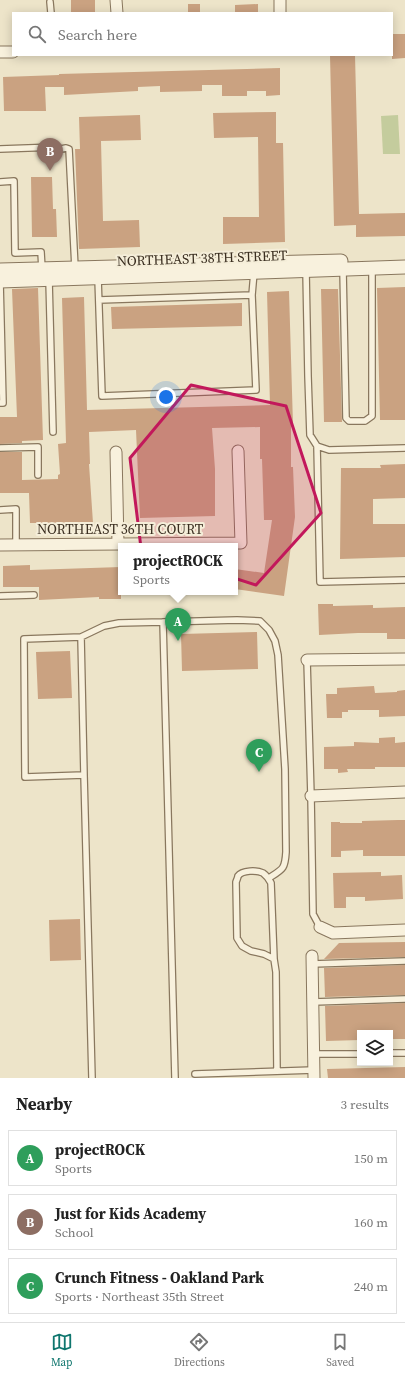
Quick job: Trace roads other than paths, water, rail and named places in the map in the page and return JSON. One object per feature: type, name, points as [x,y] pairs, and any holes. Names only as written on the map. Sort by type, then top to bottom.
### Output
[{"type":"street","points":[[116,0],[117,12]]},
{"type":"street","points":[[280,0],[280,12]]},
{"type":"street","points":[[0,52],[12,52]]},
{"type":"street","name":"NORTHEAST 38TH STREET","points":[[0,281],[75,268],[254,272],[405,258]]},
{"type":"street","name":"NORTHEAST 38TH STREET","points":[[0,270],[98,278],[201,270],[309,266],[343,269],[405,267]]},
{"type":"street","name":"NORTHEAST 36TH COURT","points":[[238,451],[241,543],[238,543]]},
{"type":"street","points":[[116,452],[118,544]]},
{"type":"street","name":"NORTHEAST 36TH COURT","points":[[0,545],[118,544]]},
{"type":"street","points":[[307,660],[405,659]]},
{"type":"street","points":[[311,796],[405,792]]},
{"type":"street","points":[[320,927],[334,933],[405,930]]},
{"type":"street","points":[[312,960],[314,1074]]},
{"type":"lane","points":[[50,2],[51,12]]},
{"type":"lane","points":[[0,149],[56,147],[69,149],[75,268]]},
{"type":"lane","points":[[0,182],[14,181],[15,253],[41,252],[46,274],[52,432]]},
{"type":"lane","points":[[309,266],[308,376],[310,435],[318,446],[329,450],[405,448]]},
{"type":"lane","points":[[343,269],[346,418],[349,421],[365,421],[372,416],[372,268]]},
{"type":"lane","points":[[98,278],[102,396],[256,390],[252,295],[254,272]]},
{"type":"lane","points":[[0,281],[3,403],[0,403]]},
{"type":"lane","points":[[99,300],[252,295]]},
{"type":"lane","points":[[318,446],[320,582],[405,580]]},
{"type":"lane","points":[[0,448],[38,447],[38,475]]},
{"type":"lane","points":[[0,510],[16,509],[16,545]]},
{"type":"lane","points":[[0,596],[34,594]]},
{"type":"lane","points":[[84,775],[25,777],[24,639],[81,637],[104,626],[119,623],[237,620],[260,621],[269,630],[276,641],[284,747],[285,865],[268,878]]},
{"type":"lane","points":[[163,622],[175,1078]]},
{"type":"lane","points":[[81,637],[92,1078]]},
{"type":"lane","points":[[307,660],[313,914],[320,927]]},
{"type":"lane","points":[[274,959],[264,954],[251,951],[242,946],[237,938],[236,890],[238,876],[247,872],[262,872],[271,883],[274,959],[276,972],[277,1071]]},
{"type":"lane","points":[[312,960],[405,961]]},
{"type":"lane","points":[[313,1002],[405,999]]},
{"type":"lane","points":[[393,1053],[405,1053]]},
{"type":"lane","points":[[314,1054],[357,1054]]},
{"type":"lane","points":[[196,1074],[235,1075],[277,1071],[314,1074]]},
{"type":"place","name":"Just for Kids Academy","points":[[50,171]]},
{"type":"place","name":"projectROCK","points":[[178,641]]},
{"type":"place","name":"Crunch Fitness - Oakland Park","points":[[259,772]]}]
